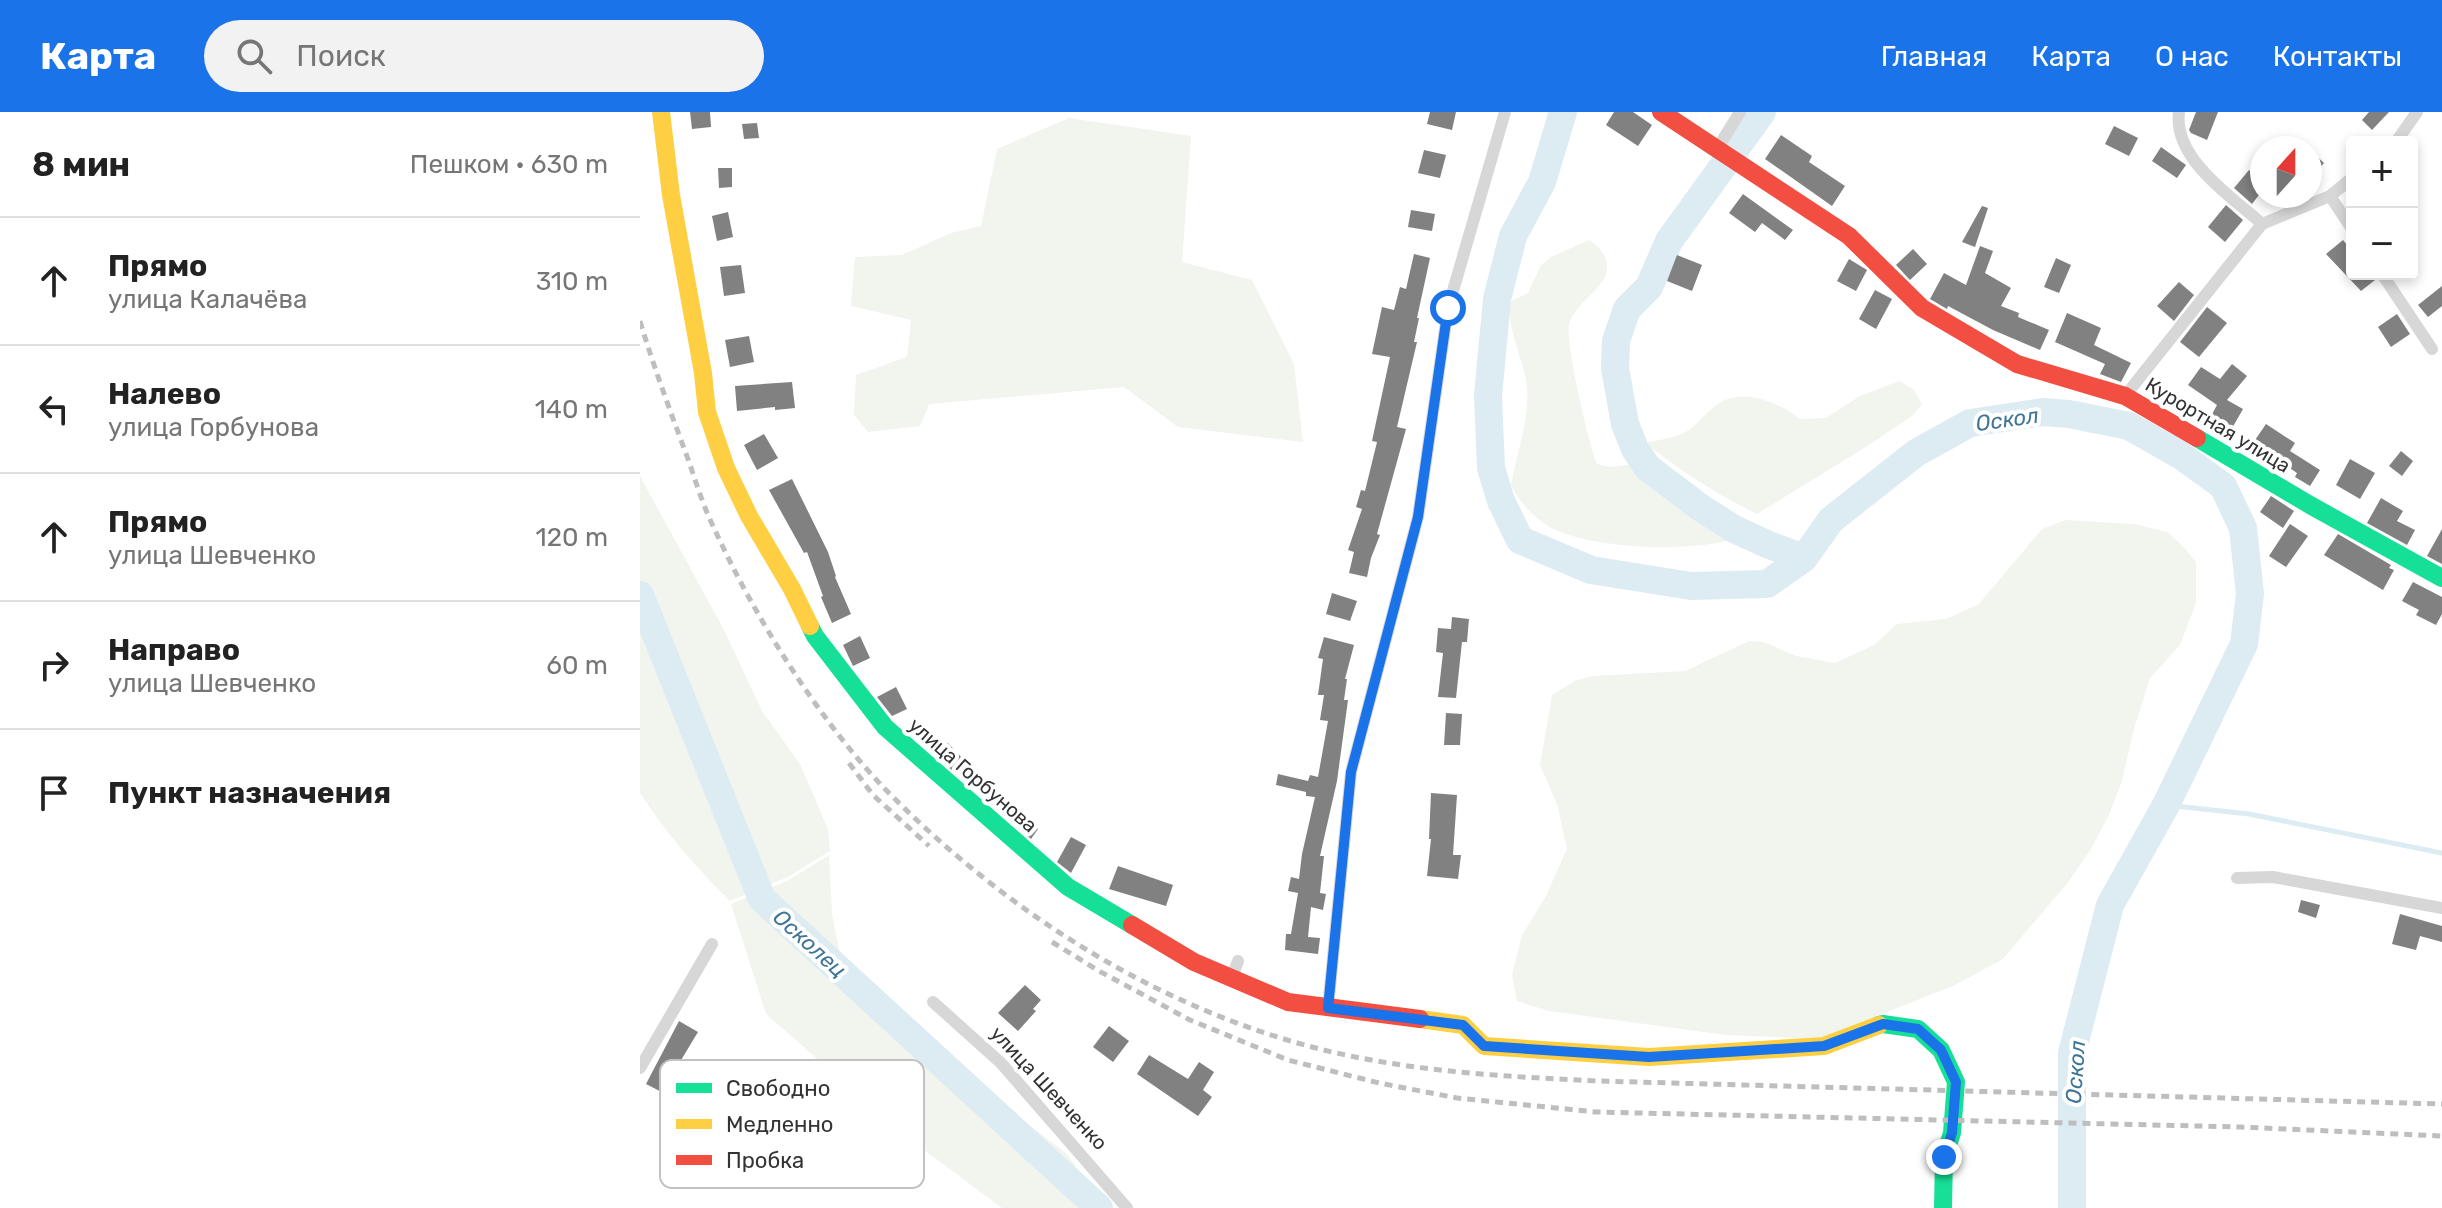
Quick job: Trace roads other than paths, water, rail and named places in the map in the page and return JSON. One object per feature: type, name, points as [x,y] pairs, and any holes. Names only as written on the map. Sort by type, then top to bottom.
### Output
[{"type":"street","name":"улица Горбунова","points":[[661,112],[671,195],[703,373],[707,412],[726,468],[749,516],[792,589],[815,636],[885,727],[1068,887],[1194,962],[1235,970],[1288,1002],[1463,1025],[1484,1046],[1649,1057],[1824,1046],[1883,1024],[1918,1029],[1941,1050],[1956,1082],[1952,1133],[1944,1157],[1943,1208]]},
{"type":"street","points":[[1328,1008],[1351,772],[1418,517],[1448,308],[1505,112]]},
{"type":"street","name":"Курортная улица","points":[[1661,112],[1849,236],[1922,308],[2017,364],[2125,396],[2310,505],[2442,578]]},
{"type":"street","points":[[1725,155],[1740,112]]},
{"type":"street","points":[[2179,112],[2177,126],[2187,153],[2262,224]]},
{"type":"street","points":[[2400,136],[2417,112]]},
{"type":"street","points":[[2125,396],[2262,224],[2330,196],[2346,183]]},
{"type":"street","points":[[2330,196],[2346,220]]},
{"type":"street","points":[[2386,280],[2432,349]]},
{"type":"street","points":[[2237,878],[2273,877],[2442,908]]},
{"type":"street","points":[[640,1068],[712,944]]},
{"type":"street","name":"улица Шевченко","points":[[933,1002],[1001,1063],[1127,1208]]},
{"type":"waterway","name":"Оскол","points":[[1563,112],[1542,182],[1513,236],[1497,299],[1488,396],[1491,468],[1501,501],[1520,540],[1591,570],[1691,586],[1767,584],[1804,558],[1831,520],[1916,453],[1970,423],[2043,412],[2129,426],[2180,455],[2223,486],[2243,528],[2250,594],[2244,644],[2166,805],[2110,905],[2072,1053],[2072,1208]]},
{"type":"waterway","points":[[1762,112],[1669,241],[1649,287],[1627,309],[1616,341],[1615,368],[1625,424],[1635,449],[1648,468],[1734,529],[1804,558]]},
{"type":"waterway","name":"Осколец","points":[[640,595],[762,899],[1099,1208]]},
{"type":"waterway","points":[[2166,805],[2249,814],[2442,853]]},
{"type":"railway","points":[[640,321],[703,503],[730,562],[789,665],[836,731],[885,789],[975,871],[1074,942],[1181,1000],[1237,1023],[1331,1052],[1407,1066],[1483,1074],[1598,1081],[2442,1104]]},
{"type":"railway","points":[[849,763],[873,795],[929,846]]},
{"type":"railway","points":[[1052,942],[1190,1020],[1288,1060],[1379,1083],[1457,1098],[1596,1112],[2241,1127],[2442,1136]]}]
